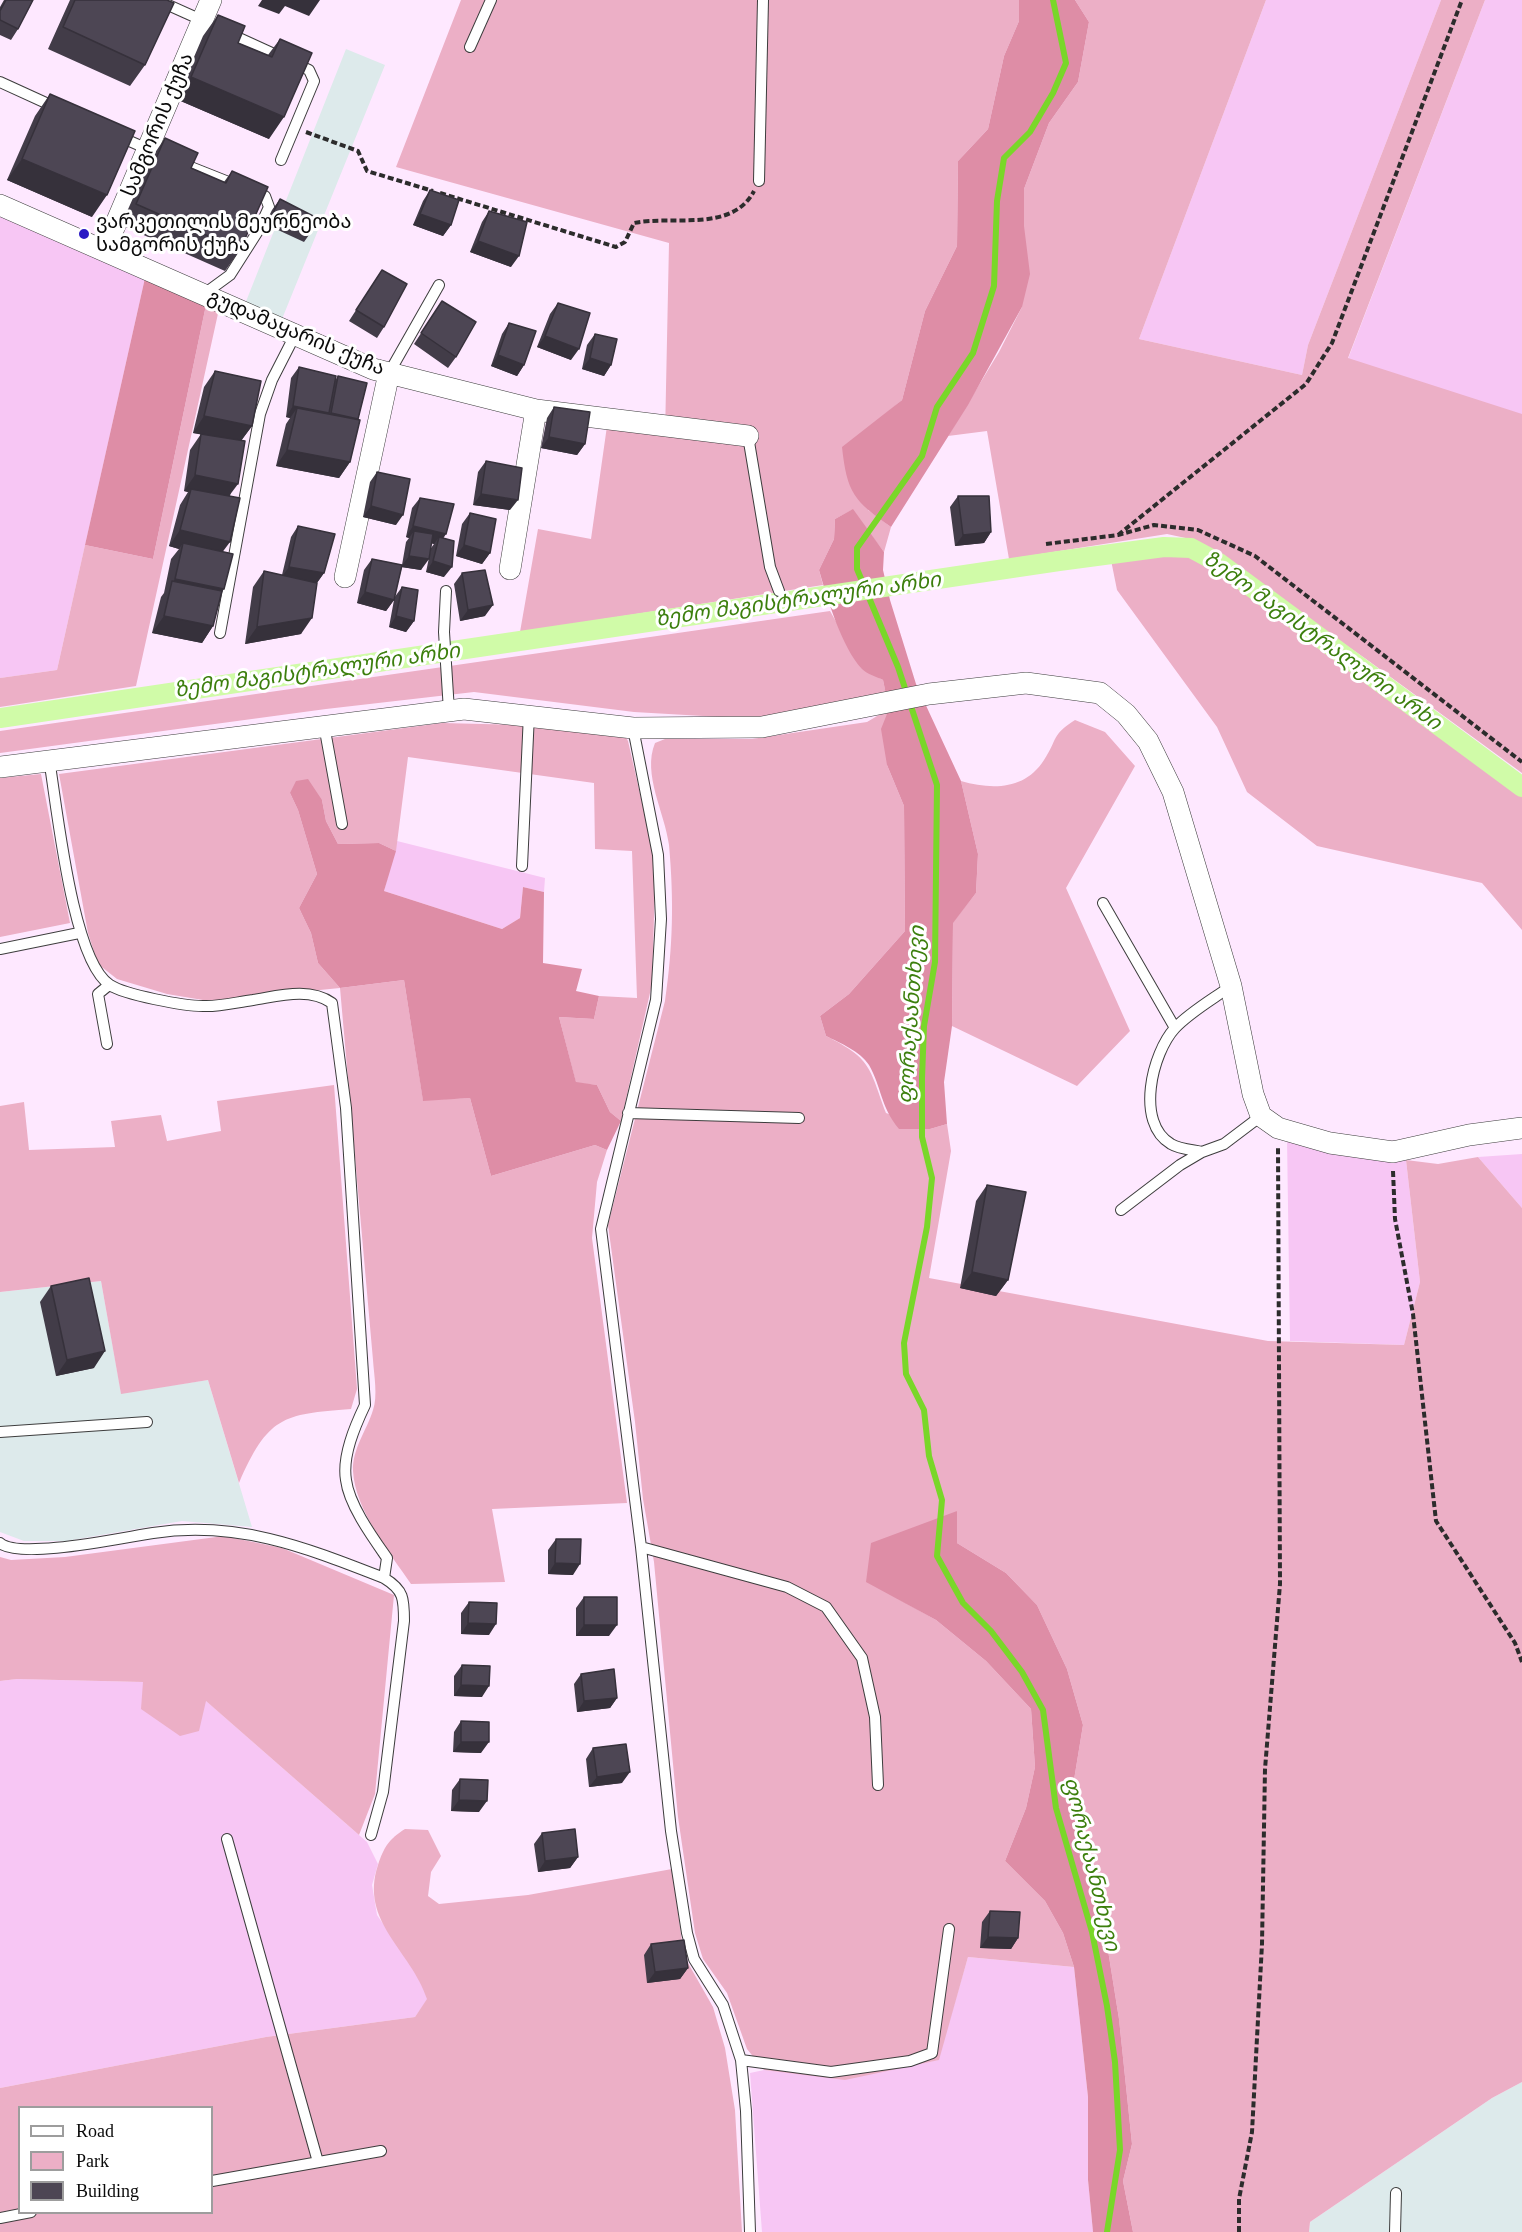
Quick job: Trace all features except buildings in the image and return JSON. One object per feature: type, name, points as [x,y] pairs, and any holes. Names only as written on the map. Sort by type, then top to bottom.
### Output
[{"type":"street","name":"სამგორის ქუჩა","points":[[105,249],[158,154],[211,0]]},
{"type":"street","name":"გუდამაყარის ქუჩა","points":[[0,205],[105,249],[373,369],[536,410],[748,436]]},
{"type":"street","points":[[345,577],[389,373]]},
{"type":"street","points":[[510,569],[536,410]]},
{"type":"street","points":[[0,767],[324,725],[449,703],[464,709],[529,714],[633,728],[762,727],[852,712],[929,694],[1026,683],[1100,693],[1126,714],[1148,741],[1173,792],[1231,986],[1253,1094],[1270,1122],[1330,1143],[1393,1152],[1469,1135],[1522,1128]]},
{"type":"lane","points":[[157,0],[309,70],[314,81],[281,160]]},
{"type":"lane","points":[[470,47],[491,0]]},
{"type":"lane","points":[[759,181],[763,0]]},
{"type":"lane","points":[[0,82],[63,111]]},
{"type":"lane","points":[[105,130],[158,154],[265,196],[268,202],[258,231],[230,275],[204,294]]},
{"type":"lane","points":[[389,373],[439,285]]},
{"type":"lane","points":[[220,633],[260,414],[272,380],[295,335]]},
{"type":"lane","points":[[748,436],[771,567],[779,591]]},
{"type":"lane","points":[[446,591],[444,632],[449,703]]},
{"type":"lane","points":[[522,866],[529,714]]},
{"type":"lane","points":[[324,725],[342,824]]},
{"type":"lane","points":[[633,728],[658,855],[661,919],[656,1000],[601,1229],[641,1547],[671,1831],[687,1934],[694,1959],[723,2005],[741,2060],[746,2111],[750,2232]]},
{"type":"lane","points":[[49,759],[79,933],[95,967],[109,985],[149,998],[204,1006],[300,993],[323,997],[332,1003],[346,1108],[365,1405],[350,1437],[345,1480],[365,1527],[387,1558],[384,1578]]},
{"type":"lane","points":[[1103,903],[1175,1028]]},
{"type":"lane","points":[[0,949],[79,933]]},
{"type":"lane","points":[[107,1044],[98,994],[109,985]]},
{"type":"lane","points":[[1202,1152],[1170,1144],[1151,1121],[1150,1088],[1158,1057],[1175,1028],[1231,986]]},
{"type":"lane","points":[[628,1113],[799,1118]]},
{"type":"lane","points":[[1121,1210],[1202,1152],[1270,1122]]},
{"type":"lane","points":[[0,1432],[147,1422]]},
{"type":"lane","points":[[0,1543],[4,1546],[29,1551],[177,1529],[225,1529],[296,1544],[384,1578],[397,1586],[404,1596],[404,1621],[382,1792],[371,1835]]},
{"type":"lane","points":[[641,1547],[787,1587],[826,1607],[862,1658],[875,1718],[878,1785]]},
{"type":"lane","points":[[227,1839],[318,2162]]},
{"type":"lane","points":[[741,2060],[831,2072],[909,2061],[932,2053],[949,1929]]},
{"type":"lane","points":[[213,2181],[381,2151]]},
{"type":"lane","points":[[1395,2232],[1396,2193]]},
{"type":"lane","points":[[0,2218],[21,2214]]},
{"type":"path","points":[[1118,535],[1306,384],[1332,343],[1462,0]]},
{"type":"path","points":[[294,128],[358,151],[367,171],[616,247],[624,242],[634,223],[723,217],[738,211],[753,194],[759,181]]},
{"type":"path","points":[[1046,544],[1118,535],[1154,525],[1198,530],[1255,556],[1522,762]]},
{"type":"path","points":[[1239,2232],[1239,2199],[1253,2120],[1262,1944],[1265,1769],[1280,1584],[1270,1122]]},
{"type":"path","points":[[1393,1152],[1395,1219],[1413,1314],[1436,1521],[1515,1643],[1522,1662]]},
{"type":"shaded area","points":[[1019,0],[1075,0],[1089,22],[1078,82],[1049,123],[1024,189],[1024,226],[1030,274],[1022,307],[968,405],[891,527],[868,510],[854,494],[847,475],[842,447],[902,400],[925,311],[957,246],[958,161],[988,129],[1004,56],[1019,21]]},
{"type":"shaded area","points":[[1266,0],[1441,0],[1308,345],[1302,375],[1139,339]]},
{"type":"shaded area","points":[[1485,0],[1522,0],[1522,415],[1348,359]]},
{"type":"shaded area","points":[[346,49],[385,65],[282,319],[245,304]]},
{"type":"shaded area","points":[[0,215],[145,278],[57,670],[0,678]]},
{"type":"shaded area","points":[[145,278],[206,305],[153,559],[85,545]]},
{"type":"shaded area","points":[[853,509],[884,552],[883,570],[890,600],[916,684],[961,781],[978,854],[976,893],[953,923],[952,1026],[944,1082],[947,1124],[930,1129],[899,1129],[888,1113],[869,1065],[855,1052],[826,1036],[820,1016],[849,994],[905,931],[904,806],[887,765],[881,729],[889,709],[883,680],[862,669],[848,649],[836,622],[819,570],[834,539],[835,519]]},
{"type":"shaded area","points":[[308,779],[322,800],[326,821],[338,844],[379,843],[396,851],[384,891],[502,929],[520,918],[523,887],[544,892],[543,963],[582,969],[576,991],[599,996],[594,1019],[559,1017],[576,1082],[597,1085],[610,1112],[621,1121],[607,1150],[595,1145],[491,1176],[470,1098],[423,1101],[404,980],[340,988],[318,963],[311,933],[299,908],[317,874],[298,810],[290,793],[296,781]]},
{"type":"shaded area","points":[[397,841],[545,878],[544,892],[523,887],[520,918],[502,929],[384,891]]},
{"type":"shaded area","points":[[1287,1138],[1406,1160],[1420,1282],[1404,1345],[1290,1341]]},
{"type":"shaded area","points":[[1522,1154],[1522,1208],[1478,1157]]},
{"type":"shaded area","points":[[101,1281],[121,1393],[208,1380],[252,1527],[182,1521],[67,1541],[24,1541],[0,1532],[0,1292]]},
{"type":"shaded area","points":[[957,1511],[957,1543],[1006,1573],[1037,1605],[1067,1669],[1083,1725],[1073,1786],[1078,1826],[1099,1894],[1119,2019],[1132,2144],[1123,2181],[1133,2232],[1093,2232],[1088,2180],[1088,2097],[1074,1967],[1063,1933],[1045,1901],[1005,1861],[1026,1808],[1035,1767],[1031,1709],[986,1661],[936,1620],[866,1582],[871,1543]]},
{"type":"shaded area","points":[[17,1679],[143,1682],[205,1700],[367,1842],[378,1864],[372,1885],[377,1915],[421,1979],[428,1999],[415,2017],[266,2037],[0,2088],[0,1681]]},
{"type":"shaded area","points":[[968,1957],[1074,1967],[1088,2097],[1088,2180],[1093,2232],[762,2232],[750,2073],[764,2070],[845,2079],[938,2060]]},
{"type":"shaded area","points":[[1522,2082],[1522,2232],[1309,2232],[1310,2222],[1492,2098]]},
{"type":"green space","points":[[461,0],[1019,0],[1019,21],[1004,56],[988,129],[958,161],[957,246],[925,311],[902,400],[883,416],[868,510],[891,527],[884,552],[852,510],[835,519],[834,539],[819,570],[823,585],[520,632],[538,529],[591,539],[607,426],[665,436],[669,243],[396,167]]},
{"type":"green space","points":[[1075,0],[1266,0],[1139,339],[1302,375],[1308,345],[1441,0],[1485,0],[1348,358],[1522,414],[1522,773],[1366,659],[1195,540],[1167,534],[1009,559],[987,431],[948,436],[999,352],[1022,307],[1024,189],[1049,123],[1078,82],[1089,22]]},
{"type":"green space","points":[[206,305],[219,309],[136,686],[0,707],[0,678],[57,670],[85,545],[153,559]]},
{"type":"green space","points":[[1172,551],[1196,556],[1522,795],[1522,930],[1482,883],[1317,846],[1247,792],[1217,727],[1117,590],[1111,560]]},
{"type":"green space","points":[[830,611],[863,669],[883,680],[886,694],[755,719],[634,712],[474,692],[326,709],[0,753],[0,731]]},
{"type":"green space","points":[[889,709],[887,765],[904,806],[905,931],[849,994],[820,1016],[826,1036],[852,1051],[867,1066],[886,1113],[930,1129],[947,1124],[951,1151],[929,1278],[1268,1341],[1404,1345],[1420,1282],[1406,1160],[1438,1164],[1478,1157],[1522,1208],[1522,2082],[1492,2098],[1310,2222],[1309,2232],[1133,2232],[1123,2181],[1132,2144],[1119,2019],[1099,1894],[1078,1826],[1073,1786],[1083,1725],[1067,1669],[1037,1605],[1006,1573],[957,1543],[957,1511],[895,1597],[936,1620],[986,1661],[1031,1709],[1035,1767],[1026,1808],[1005,1861],[1045,1901],[1063,1933],[1074,1967],[968,1957],[939,2060],[845,2080],[764,2070],[747,2049],[727,1993],[703,1959],[695,1933],[678,1817],[654,1562],[643,1499],[635,1422],[608,1225],[665,1001],[670,961],[672,885],[669,845],[653,780],[652,755],[655,743],[665,739],[752,739],[867,722]]},
{"type":"green space","points":[[1075,720],[1105,732],[1135,766],[1066,888],[1130,1031],[1077,1086],[952,1026],[953,922],[976,893],[978,854],[961,781],[984,786],[1018,782],[1036,770],[1058,734]]},
{"type":"green space","points":[[442,723],[523,725],[623,733],[628,741],[653,851],[655,883],[652,984],[621,1121],[610,1112],[597,1085],[576,1083],[559,1017],[594,1019],[599,996],[637,998],[632,851],[595,849],[594,783],[408,757],[396,851],[379,843],[338,844],[326,821],[322,800],[290,793],[298,810],[317,874],[299,908],[311,933],[318,963],[340,988],[209,1001],[167,994],[117,979],[98,964],[88,933],[59,774]]},
{"type":"green space","points":[[41,774],[70,923],[0,937],[0,778]]},
{"type":"green space","points":[[404,980],[423,1100],[470,1098],[491,1176],[595,1145],[607,1150],[597,1182],[592,1238],[627,1503],[492,1509],[505,1582],[411,1584],[367,1516],[355,1486],[353,1463],[357,1447],[373,1410],[375,1379],[340,988]]},
{"type":"green space","points":[[334,1085],[357,1389],[351,1409],[308,1413],[280,1423],[259,1444],[239,1483],[208,1380],[121,1394],[101,1281],[0,1292],[0,1106],[24,1102],[29,1150],[115,1147],[111,1121],[161,1115],[167,1141],[221,1131],[217,1101]]},
{"type":"green space","points":[[224,1536],[282,1548],[394,1595],[375,1794],[359,1835],[206,1701],[199,1731],[180,1736],[141,1709],[143,1682],[17,1679],[0,1681],[0,1557],[11,1560],[65,1557]]},
{"type":"green space","points":[[405,1829],[428,1830],[441,1856],[431,1872],[428,1896],[439,1904],[528,1895],[672,1869],[684,1956],[713,2007],[725,2048],[735,2110],[742,2232],[0,2232],[0,2088],[266,2037],[415,2017],[427,1999],[410,1965],[389,1935],[375,1903],[374,1885],[378,1865],[382,1853],[391,1840]]},
{"type":"waterway","name":"ფორაქაანთხევი","points":[[1053,0],[1066,63],[1053,93],[1030,132],[1004,158],[997,201],[994,286],[973,353],[937,407],[922,456],[857,548],[857,569],[898,667],[937,785],[935,962],[924,1026],[922,1078],[922,1137],[932,1178],[927,1227],[904,1343],[906,1374],[924,1410],[929,1456],[942,1500],[937,1556],[963,1603],[991,1631],[1022,1672],[1043,1710],[1056,1808],[1092,1932],[1107,2006],[1115,2062],[1120,2150],[1107,2232]]},
{"type":"waterway","name":"ზემო მაგისტრალური არხი","points":[[0,718],[1059,561],[1164,547],[1191,548],[1219,563],[1522,787]]},
{"type":"place","name":"ვარკეთილის მეურნეობა სამგორის ქუჩა","points":[[84,234]]}]
